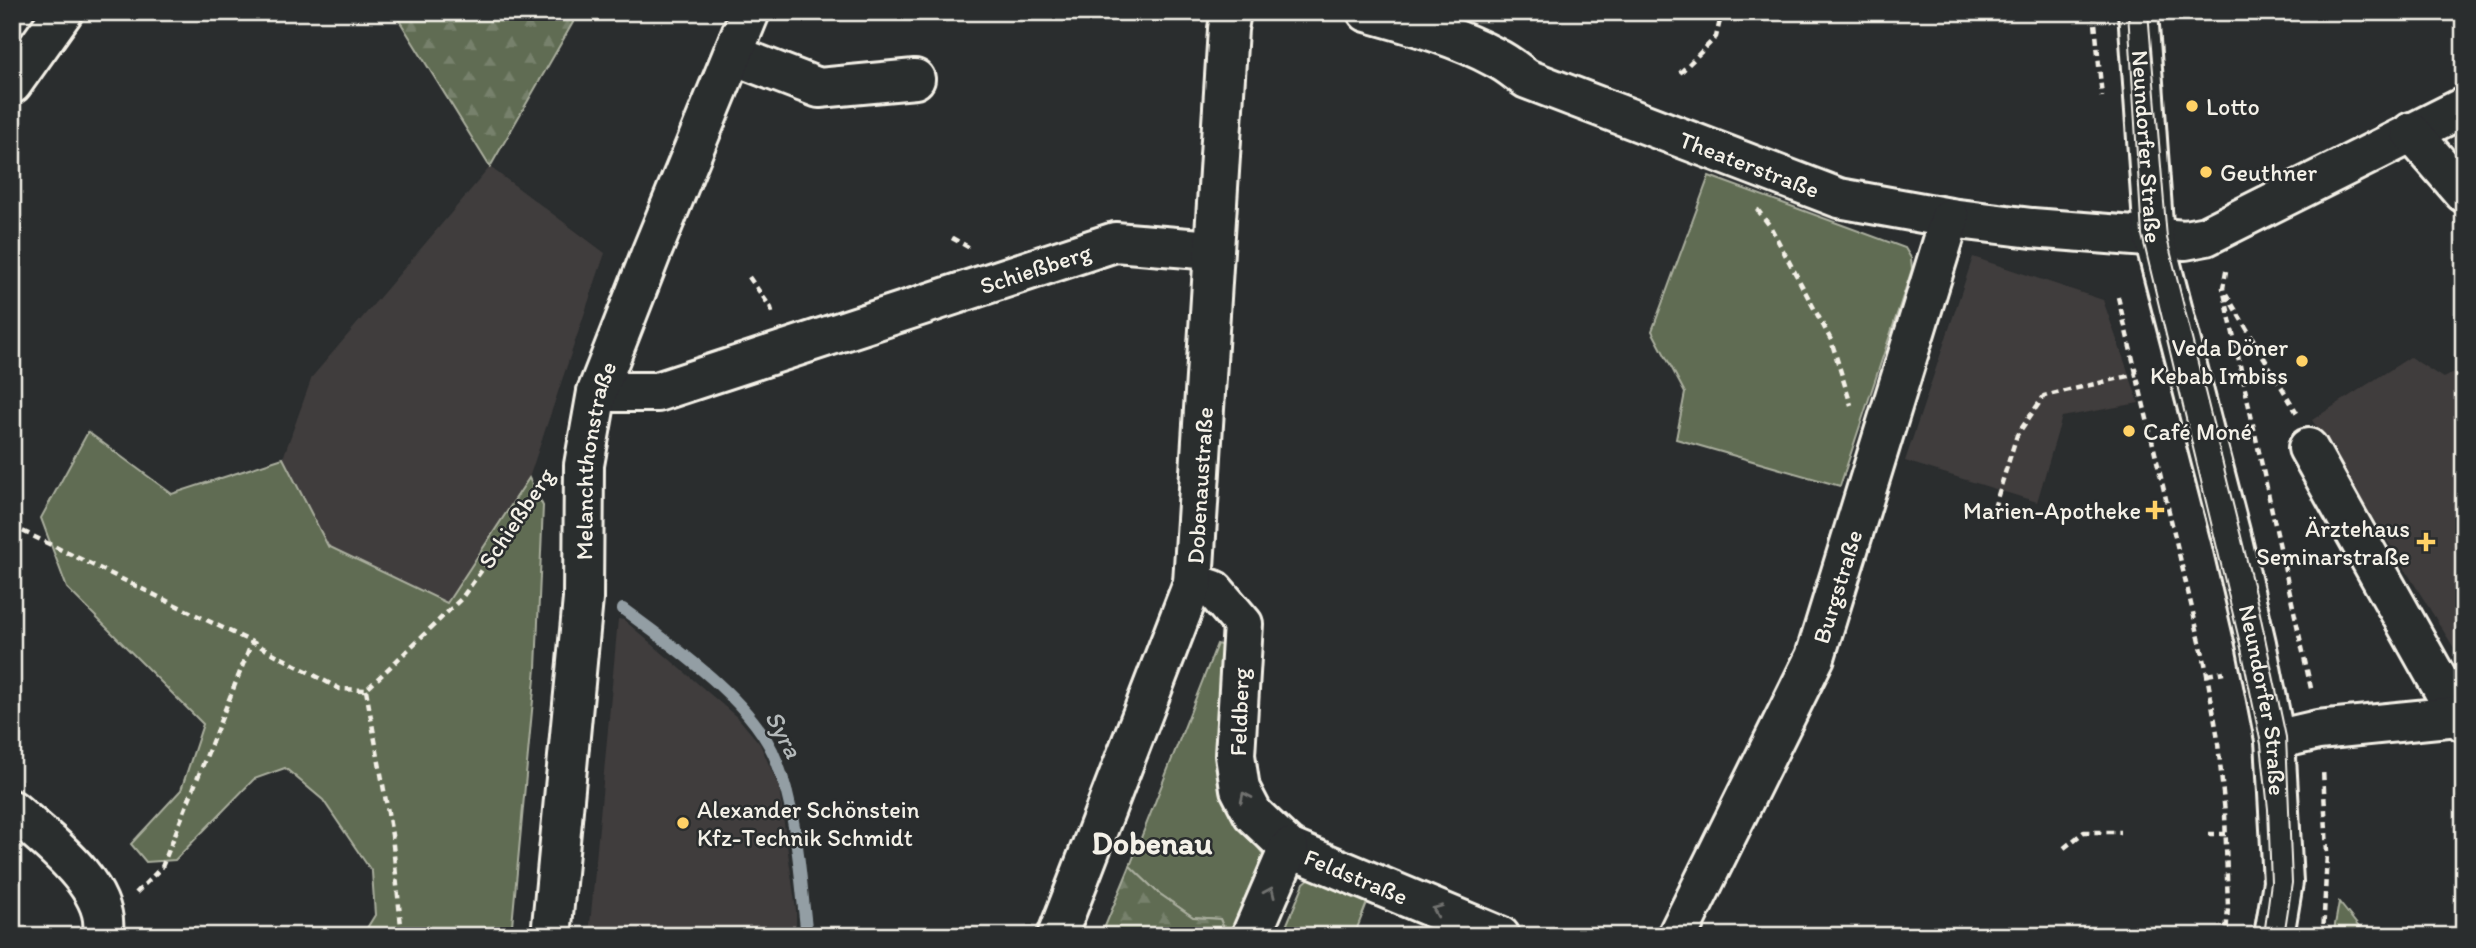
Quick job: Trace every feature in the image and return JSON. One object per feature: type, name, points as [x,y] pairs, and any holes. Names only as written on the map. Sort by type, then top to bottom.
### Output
[{"type":"street","name":"Melanchthonstraße","points":[[551,936],[583,599],[584,465],[597,392],[750,12]]},
{"type":"street","name":"Dobenaustraße","points":[[1057,936],[1192,583],[1231,12]]},
{"type":"street","name":"Theaterstraße","points":[[1367,12],[1463,43],[1496,58],[1527,79],[1839,198],[1950,218],[2154,238],[2185,240],[2219,231],[2464,107]]},
{"type":"street","name":"Neundorfer Straße","points":[[2138,12],[2154,238],[2235,553],[2275,740],[2283,882],[2274,936]]},
{"type":"street","points":[[12,85],[59,14]]},
{"type":"street","points":[[733,55],[819,89],[915,79]]},
{"type":"street","points":[[2411,132],[2464,192]]},
{"type":"street","name":"Burgstraße","points":[[1677,936],[1815,657],[1950,218]]},
{"type":"street","name":"Schießberg","points":[[597,392],[657,392],[1115,242],[1213,250]]},
{"type":"street","points":[[2275,740],[2318,730],[2462,717],[2305,435]]},
{"type":"street","name":"Feldberg","points":[[1192,583],[1214,590],[1243,624],[1235,755],[1240,789],[1253,814],[1289,849]]},
{"type":"street","points":[[12,810],[67,858],[92,889],[103,929]]},
{"type":"street","points":[[1251,936],[1289,849]]},
{"type":"street","name":"Feldstraße","points":[[1289,849],[1500,936]]},
{"type":"path","points":[[1680,73],[1716,37],[1722,12]]},
{"type":"path","points":[[2094,12],[2103,110]]},
{"type":"path","points":[[1756,207],[1770,226],[1830,340],[1854,414]]},
{"type":"path","points":[[2226,269],[2222,288],[2314,704]]},
{"type":"path","points":[[2222,288],[2305,435]]},
{"type":"path","points":[[2118,297],[2205,663],[2220,757],[2228,908],[2226,936]]},
{"type":"path","points":[[1994,508],[2017,435],[2044,396],[2137,374]]},
{"type":"path","name":"Schießberg","points":[[366,690],[461,599],[518,520],[547,474]]},
{"type":"path","points":[[12,526],[252,642],[340,689],[366,690],[392,835],[402,936]]},
{"type":"path","points":[[103,929],[162,867],[252,642]]},
{"type":"path","points":[[2323,767],[2327,853],[2323,936]]},
{"type":"path","points":[[2064,848],[2073,838],[2084,832],[2120,832]]},
{"type":"path","points":[[2208,834],[2225,834]]},
{"type":"shaded area","points":[[490,167],[605,253],[529,478],[447,603],[328,546],[283,458],[312,377]]},
{"type":"shaded area","points":[[1973,257],[2103,300],[2139,403],[2062,417],[2037,502],[1905,461]]},
{"type":"shaded area","name":"Ärztehaus Seminarstraße","points":[[2410,357],[2443,378],[2464,367],[2464,664],[2312,420]]},
{"type":"shaded area","points":[[618,619],[624,620],[739,719],[760,744],[779,787],[796,910],[796,936],[589,936]]},
{"type":"green space","points":[[394,12],[579,12],[490,167]]},
{"type":"green space","points":[[1709,176],[1905,248],[1911,258],[1912,269],[1840,486],[1676,439],[1685,393],[1652,331]]},
{"type":"green space","points":[[88,432],[172,494],[283,458],[328,546],[447,603],[529,478],[543,506],[536,668],[511,936],[362,936],[375,915],[372,872],[323,800],[285,768],[254,779],[175,860],[146,862],[131,844],[181,790],[203,724],[67,588],[41,518]]},
{"type":"green space","points":[[1217,644],[1224,646],[1230,655],[1217,725],[1217,757],[1243,827],[1265,857],[1255,897],[1232,936],[1227,936],[1220,919],[1193,917],[1157,892],[1130,866]]},
{"type":"green space","points":[[1130,866],[1157,892],[1193,917],[1220,919],[1227,936],[1101,936]]},
{"type":"green space","points":[[1310,878],[1368,900],[1354,936],[1282,936],[1304,883]]},
{"type":"green space","points":[[2339,902],[2366,936],[2333,936]]},
{"type":"waterway","name":"Syra","points":[[623,609],[688,658],[732,697],[766,740],[777,762],[790,804],[807,936]]},
{"type":"tram line","points":[[2128,12],[2142,235],[2241,648],[2261,744],[2268,809],[2271,882],[2264,936]]},
{"type":"tram line","points":[[2148,12],[2167,238],[2259,609],[2286,737],[2292,883],[2284,936]]},
{"type":"place","name":"Lotto","points":[[2192,106]]},
{"type":"place","name":"Geuthner","points":[[2206,172]]},
{"type":"place","name":"Veda Döner Kebab Imbiss","points":[[2302,361]]},
{"type":"place","name":"Café Moné","points":[[2129,431]]},
{"type":"place","name":"Marien-Apotheke","points":[[2155,510]]},
{"type":"place","name":"Ärztehaus Seminarstraße","points":[[2426,542]]},
{"type":"place","name":"Alexander Schönstein Kfz-Technik Schmidt","points":[[683,823]]},
{"type":"district","name":"Dobenau","points":[[1152,843]]}]
